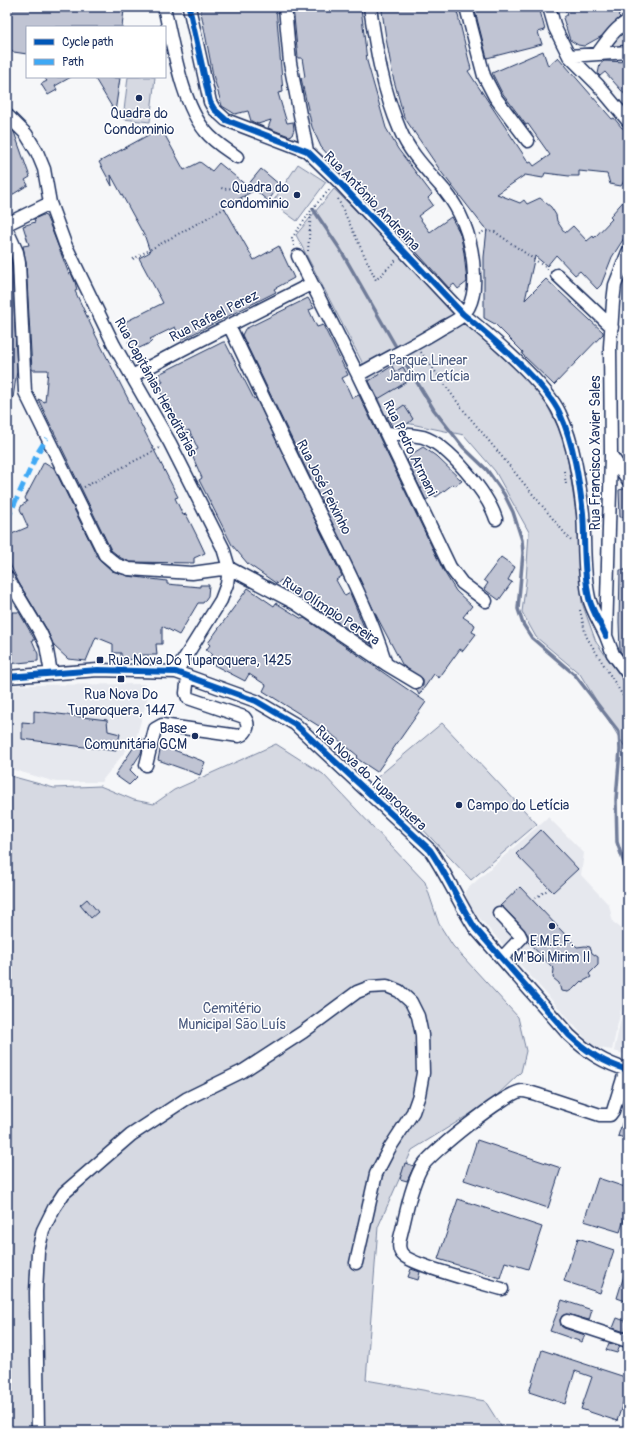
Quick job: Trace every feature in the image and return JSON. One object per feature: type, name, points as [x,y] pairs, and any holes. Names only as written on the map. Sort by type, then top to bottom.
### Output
[{"type":"street","points":[[164,7],[189,103],[197,120],[210,136],[237,157]]},
{"type":"street","name":"Rua Antônio Andrelina","points":[[189,7],[210,102],[214,109],[226,120],[307,151],[337,180],[463,314],[486,332],[549,396],[559,412],[568,434],[576,469],[583,513],[589,600],[606,636]]},
{"type":"street","points":[[285,7],[290,63],[307,151]]},
{"type":"street","points":[[358,375],[415,344],[463,314],[470,302],[475,281],[474,261],[470,237],[456,206],[412,152],[400,132],[382,76],[370,7]]},
{"type":"street","points":[[466,7],[484,76],[495,97],[528,141]]},
{"type":"street","points":[[549,7],[554,28],[569,56],[598,85],[628,120]]},
{"type":"street","points":[[598,53],[610,36],[622,24],[628,21]]},
{"type":"street","points":[[569,56],[628,52]]},
{"type":"street","name":"Rua Capitânias Hereditárias","points":[[7,115],[26,134],[37,152],[44,169],[50,203],[65,244],[114,345],[170,444],[223,548],[229,568],[227,584],[221,600],[176,672]]},
{"type":"street","points":[[7,224],[50,203]]},
{"type":"street","points":[[7,230],[17,252],[19,263],[25,392],[106,555],[117,564],[129,569],[192,573],[229,568]]},
{"type":"street","name":"Rua Francisco Xavier Sales","points":[[628,252],[615,285],[612,327],[611,455],[606,636],[613,654],[628,674]]},
{"type":"street","name":"Rua Pedro Armani","points":[[299,259],[358,375],[450,567],[462,583],[486,601]]},
{"type":"street","points":[[557,275],[612,327]]},
{"type":"street","name":"Rua Rafael Perez","points":[[132,376],[311,284]]},
{"type":"street","name":"Rua José Peixinho","points":[[229,325],[291,455],[331,532],[375,629],[386,664]]},
{"type":"street","points":[[386,433],[423,437],[433,441],[446,451],[472,477],[494,511],[496,519]]},
{"type":"street","points":[[611,455],[628,480]]},
{"type":"street","name":"Rua Olímpio Pereira","points":[[229,568],[295,603],[386,664],[416,682]]},
{"type":"street","points":[[7,577],[40,632],[46,645],[51,673]]},
{"type":"street","name":"Rua Nova do Tuparoquera","points":[[7,677],[98,670],[176,672],[256,701],[295,724],[400,820],[430,850],[444,871],[475,928],[569,1036],[586,1051],[603,1061],[627,1070]]},
{"type":"street","points":[[146,765],[155,729],[162,725],[239,736],[244,734],[248,729],[248,723],[244,717],[188,698],[186,693],[188,676]]},
{"type":"street","points":[[499,913],[519,934],[520,938],[502,958]]},
{"type":"street","points":[[38,1431],[36,1292],[38,1252],[43,1230],[54,1208],[64,1193],[130,1136],[186,1099],[243,1071],[309,1028],[357,992],[370,987],[386,986],[399,990],[411,1002],[418,1016],[422,1035],[423,1073],[419,1095],[413,1112],[385,1155],[376,1174],[356,1263]]},
{"type":"street","points":[[502,1289],[421,1264],[407,1259],[401,1254],[399,1247],[400,1238],[416,1178],[422,1166],[434,1154],[473,1122],[507,1095],[515,1092],[530,1092],[600,1115],[610,1115],[613,1111],[627,1070]]},
{"type":"street","points":[[567,1321],[628,1341]]},
{"type":"path","points":[[133,259],[245,197],[246,191],[243,187],[224,189],[219,187]]},
{"type":"path","points":[[311,210],[307,259],[299,259],[292,238],[311,210],[331,188],[376,280],[405,254]]},
{"type":"path","points":[[470,237],[485,231],[495,232],[557,275]]},
{"type":"path","points":[[415,344],[461,407],[572,542]]},
{"type":"path","points":[[75,491],[170,444]]},
{"type":"path","points":[[563,465],[566,486]]},
{"type":"path","points":[[572,535],[573,548]]},
{"type":"path","points":[[579,608],[586,636],[628,704]]},
{"type":"path","points":[[532,900],[549,889]]},
{"type":"shaded area","points":[[144,684],[150,690],[136,738],[101,782],[56,782],[7,768],[7,685]]},
{"type":"shaded area","points":[[548,817],[584,853],[581,875],[609,905],[613,922],[628,934],[628,978],[612,1050],[593,1047],[468,905],[465,891]]},
{"type":"shaded area","points":[[628,988],[628,1055],[614,1051]]},
{"type":"green space","points":[[628,28],[628,49],[605,50],[614,38]]},
{"type":"green space","name":"Quadra do Condominio","points":[[128,78],[155,78],[150,122],[123,119]]},
{"type":"green space","name":"Quadra do condominio","points":[[298,164],[326,182],[297,221],[272,203]]},
{"type":"green space","name":"Parque Linear Jardim Letícia","points":[[334,189],[406,260],[446,306],[527,380],[544,399],[565,441],[577,520],[582,603],[596,642],[628,687],[628,752],[580,674],[536,637],[522,612],[526,581],[529,532],[495,471],[464,435],[387,419],[361,360],[296,235]]},
{"type":"green space","name":"Campo do Letícia","points":[[442,723],[537,824],[471,880],[375,779]]},
{"type":"green space","name":"Cemitério Municipal São Luís","points":[[276,744],[323,774],[425,882],[439,924],[453,946],[518,1017],[526,1051],[521,1072],[491,1101],[412,1150],[378,1227],[366,1380],[485,1401],[504,1431],[7,1431],[7,775],[54,788],[100,786],[134,800],[154,804],[174,790]]},
{"type":"building","points":[[8,7],[101,7],[124,10],[122,26],[26,26],[26,54],[7,51]]},
{"type":"building","points":[[200,7],[276,7],[283,92],[278,93],[287,123],[293,122],[294,129],[292,135],[289,136],[268,128],[271,120],[258,124],[251,121],[248,111],[235,114],[222,106],[213,75]]},
{"type":"building","points":[[293,7],[361,7],[367,61],[386,128],[398,149],[432,194],[428,198],[433,205],[418,216],[430,232],[451,217],[460,233],[467,282],[458,289],[454,284],[449,288],[321,147],[312,127],[301,78],[305,77],[302,58],[298,58]]},
{"type":"building","points":[[386,7],[456,7],[471,69],[468,71],[529,163],[531,162],[534,166],[550,155],[528,124],[526,125],[501,91],[492,73],[543,51],[548,66],[558,57],[612,119],[614,118],[622,128],[625,128],[628,133],[628,175],[621,186],[610,184],[607,174],[579,171],[579,176],[569,176],[545,173],[543,178],[525,175],[497,194],[520,203],[524,200],[527,204],[540,198],[551,207],[556,215],[557,221],[565,233],[573,226],[587,241],[593,236],[594,238],[612,219],[610,217],[612,214],[628,196],[628,232],[612,257],[601,285],[597,289],[580,271],[575,275],[556,255],[547,266],[535,256],[525,300],[546,279],[603,332],[603,334],[554,385],[522,354],[523,352],[495,324],[484,318],[484,257],[487,229],[442,173],[404,117],[393,77],[386,38],[382,11]]},
{"type":"building","points":[[474,7],[539,7],[545,30],[538,32],[542,44],[487,58]]},
{"type":"building","points":[[562,7],[627,7],[618,15],[620,17],[602,36],[584,46],[578,45],[570,40],[563,18],[568,14]]},
{"type":"building","points":[[604,61],[628,62],[628,98],[605,72],[600,76],[598,74],[600,64]]},
{"type":"building","points":[[45,78],[69,78],[55,86],[57,90],[48,95],[41,84],[47,81]]},
{"type":"building","points":[[95,78],[120,78],[115,112]]},
{"type":"building","points":[[7,126],[14,132],[30,177],[25,180],[28,185],[7,198]]},
{"type":"building","points":[[161,128],[184,170],[200,162],[212,171],[219,163],[247,186],[261,169],[280,185],[268,201],[255,190],[224,207],[254,260],[279,246],[294,278],[274,289],[276,292],[181,340],[175,327],[150,339],[152,341],[150,343],[133,351],[128,342],[132,340],[125,322],[163,303],[139,258],[150,252],[145,237],[111,175],[112,186],[99,162]]},
{"type":"building","points":[[43,215],[46,216],[69,274],[71,273],[75,282],[77,290],[75,291],[96,336],[178,497],[175,498],[183,515],[186,514],[205,553],[194,558],[194,563],[130,562],[121,558],[111,550],[38,399],[45,402],[48,370],[32,370],[26,263],[23,246],[29,245],[23,226],[35,222],[34,219]]},
{"type":"building","points":[[7,248],[12,264],[17,371],[13,398],[7,397]]},
{"type":"building","points":[[308,298],[314,308],[309,310],[317,327],[323,325],[348,375],[342,378],[352,398],[359,395],[443,570],[456,591],[472,606],[463,617],[475,625],[472,632],[476,634],[463,651],[460,649],[439,678],[434,674],[419,695],[416,689],[423,686],[423,679],[403,666],[376,615],[242,335],[245,329]]},
{"type":"building","points":[[225,342],[254,399],[256,398],[342,576],[336,580],[345,596],[350,593],[371,644],[310,604],[304,596],[301,597],[281,580],[277,584],[248,564],[232,545],[199,480],[202,478],[191,453],[198,449],[189,430],[182,434],[157,385],[163,382],[159,374]]},
{"type":"building","points":[[392,366],[395,372],[403,367],[410,380],[378,399],[369,381]]},
{"type":"building","points":[[404,405],[413,419],[404,427],[392,426],[387,417]]},
{"type":"building","points":[[423,447],[436,456],[462,481],[455,486],[453,484],[436,497],[434,495],[426,500],[407,461],[412,454]]},
{"type":"building","points":[[44,462],[54,468],[98,558],[112,571],[128,576],[167,581],[167,584],[200,587],[200,585],[209,585],[208,596],[203,603],[198,603],[179,635],[162,626],[162,644],[156,644],[157,655],[139,655],[139,659],[121,660],[121,653],[113,653],[113,644],[96,637],[86,661],[68,659],[54,646],[46,628],[19,583],[7,558],[7,536],[28,527],[20,509],[22,505],[27,502],[25,498]]},
{"type":"building","points":[[628,488],[628,517],[620,517],[619,490]]},
{"type":"building","points":[[501,557],[515,567],[508,580],[512,582],[499,600],[484,589],[488,583],[484,580]]},
{"type":"building","points":[[620,570],[628,570],[628,658],[625,658],[620,651]]},
{"type":"building","points":[[248,588],[274,606],[276,603],[302,619],[304,618],[426,702],[377,772],[356,758],[358,756],[330,733],[263,691],[266,685],[249,674],[245,681],[214,665],[216,662],[210,657],[212,654],[206,650],[210,645],[208,643]]},
{"type":"building","points":[[7,612],[19,612],[35,640],[32,640],[38,654],[38,661],[7,664]]},
{"type":"building","points":[[34,711],[107,720],[108,731],[120,734],[116,751],[22,739],[22,722],[34,723]]},
{"type":"building","points":[[140,738],[144,741],[141,753],[130,770],[137,777],[129,785],[115,775]]},
{"type":"building","points":[[161,745],[205,762],[200,775],[158,760]]},
{"type":"building","points":[[541,830],[578,869],[553,892],[516,854]]},
{"type":"building","points":[[520,887],[577,947],[590,947],[592,953],[598,957],[598,965],[589,974],[591,977],[582,982],[581,981],[568,992],[561,991],[559,983],[553,978],[554,969],[527,941],[528,935],[524,929],[504,908],[500,906]]},
{"type":"building","points":[[87,899],[98,912],[91,918],[80,905]]},
{"type":"building","points":[[626,1111],[628,1111],[628,1139],[618,1136]]},
{"type":"building","points":[[477,1140],[561,1168],[548,1208],[464,1180]]},
{"type":"building","points":[[405,1163],[414,1166],[407,1181],[400,1179]]},
{"type":"building","points":[[598,1178],[628,1188],[628,1207],[620,1232],[584,1221]]},
{"type":"building","points":[[458,1199],[542,1227],[528,1269],[505,1262],[500,1278],[438,1259]]},
{"type":"building","points":[[578,1238],[614,1250],[600,1293],[564,1281]]},
{"type":"building","points":[[411,1269],[420,1272],[418,1280],[408,1277]]},
{"type":"building","points":[[626,1269],[628,1269],[628,1302],[617,1298]]},
{"type":"building","points":[[562,1300],[592,1310],[589,1320],[566,1314],[560,1319],[561,1326],[564,1328],[585,1335],[582,1342],[550,1331]]},
{"type":"building","points":[[617,1318],[628,1322],[625,1332],[613,1328]]},
{"type":"building","points":[[609,1343],[620,1346],[617,1353],[606,1350]]},
{"type":"building","points":[[542,1350],[628,1378],[628,1388],[617,1421],[581,1409],[592,1377],[575,1371],[565,1404],[529,1392]]},
{"type":"waterway","points":[[313,209],[340,249],[395,345]]},
{"type":"waterway","points":[[404,361],[434,410],[463,447],[487,470],[504,494],[513,512],[522,540],[523,553],[518,609],[523,624],[532,638],[575,675],[619,732],[620,750],[616,799],[617,842],[628,875]]},
{"type":"marked path","points":[[7,520],[38,452],[47,438]]},
{"type":"cycle path","points":[[189,7],[210,102],[214,109],[226,120],[307,151],[337,180],[463,314],[502,347],[543,389],[553,402],[565,426],[575,462],[583,513],[587,588],[592,608],[606,636]]},
{"type":"cycle path","points":[[7,677],[98,670],[176,672],[256,701],[295,724],[430,850],[475,928],[569,1035],[582,1047],[596,1056],[611,1064],[628,1070]]},
{"type":"place","name":"Quadra do Condominio","points":[[139,98]]},
{"type":"place","name":"Quadra do condominio","points":[[297,195]]},
{"type":"place","name":"Rua Nova Do Tuparoquera, 1425","points":[[100,660]]},
{"type":"place","name":"Rua Nova Do Tuparoquera, 1447","points":[[121,679]]},
{"type":"place","name":"Base Comunitária GCM","points":[[195,736]]},
{"type":"place","name":"Campo do Letícia","points":[[459,805]]},
{"type":"place","name":"E.M.E.F. M'Boi Mirim II","points":[[552,926]]}]
